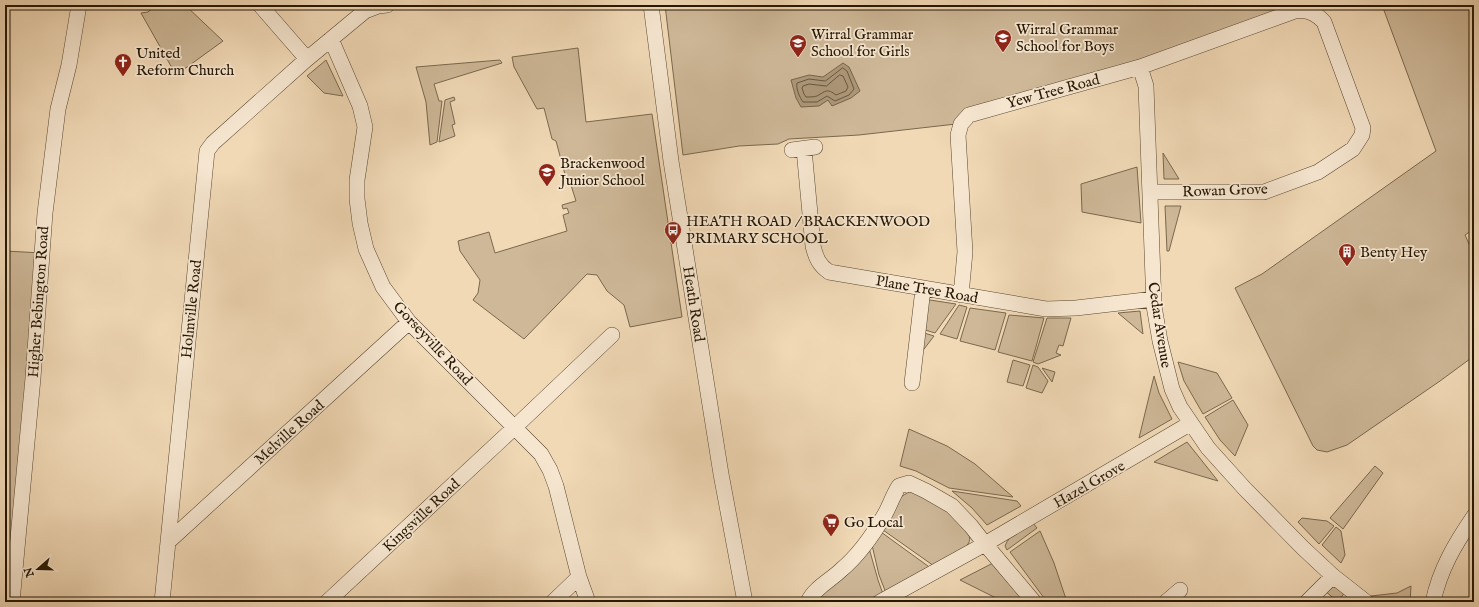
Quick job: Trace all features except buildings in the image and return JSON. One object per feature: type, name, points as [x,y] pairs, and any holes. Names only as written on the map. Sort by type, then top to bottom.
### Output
[{"type":"street","name":"Higher Bebington Road","points":[[12,602],[33,378],[45,213],[58,109],[69,65],[79,5]]},
{"type":"street","points":[[260,5],[307,59]]},
{"type":"street","name":"Holmville Road","points":[[162,602],[207,151],[213,143],[307,59],[365,10],[387,5]]},
{"type":"street","name":"Heath Road","points":[[651,5],[670,153],[721,474],[745,602]]},
{"type":"street","name":"Yew Tree Road","points":[[961,295],[965,252],[958,135],[960,124],[969,115],[1140,67],[1295,11],[1304,9],[1312,12]]},
{"type":"street","name":"Rowan Grove","points":[[1150,192],[1264,192],[1318,172],[1357,145],[1362,136],[1362,128],[1324,22],[1312,12]]},
{"type":"street","name":"Gorseyville Road","points":[[331,39],[360,106],[365,127],[357,180],[360,223],[366,249],[383,287],[409,322],[541,454],[550,470],[556,486],[579,577],[588,602]]},
{"type":"street","name":"Cedar Avenue","points":[[1140,67],[1146,86],[1154,299],[1160,342],[1169,378],[1180,407],[1208,448],[1233,476],[1303,548],[1333,576],[1366,602]]},
{"type":"street","name":"Plane Tree Road","points":[[804,149],[813,246],[816,258],[821,267],[829,272],[1046,310],[1154,299]]},
{"type":"street","points":[[912,383],[923,289]]},
{"type":"street","name":"Melville Road","points":[[169,541],[409,322]]},
{"type":"street","name":"Kingsville Road","points":[[327,602],[515,428],[612,335]]},
{"type":"street","name":"Hazel Grove","points":[[880,602],[985,544],[1191,423]]},
{"type":"street","points":[[808,602],[809,598],[821,586],[842,570],[862,549],[885,514],[893,495],[899,486],[909,483],[952,506],[971,526],[1034,602]]},
{"type":"street","points":[[1433,602],[1437,582],[1456,543],[1474,516]]},
{"type":"street","points":[[1307,602],[1333,576]]},
{"type":"street","points":[[552,602],[579,577]]},
{"type":"shaded area","points":[[156,5],[185,5],[223,41],[176,75],[141,13],[148,12]]},
{"type":"shaded area","points":[[665,5],[1295,5],[956,124],[859,135],[789,139],[778,144],[739,146],[683,155]]},
{"type":"shaded area","points":[[1382,5],[1474,5],[1474,229],[1465,235],[1474,255],[1474,356],[1347,445],[1327,452],[1317,450],[1313,446],[1235,288],[1262,274],[1436,151]]},
{"type":"shaded area","points":[[578,48],[586,122],[652,114],[682,317],[630,327],[624,305],[607,291],[597,275],[587,274],[524,339],[473,300],[478,293],[480,280],[460,251],[458,241],[489,232],[495,253],[567,231],[563,215],[569,213],[567,208],[563,209],[562,205],[576,201],[570,182],[567,182],[556,141],[552,139],[544,108],[537,109],[514,67],[512,57]]},
{"type":"shaded area","points":[[326,60],[343,96],[324,93],[307,76]]},
{"type":"shaded area","points":[[500,60],[502,63],[434,84],[439,101],[442,101],[437,142],[430,145],[426,102],[416,67]]},
{"type":"shaded area","points":[[454,97],[455,100],[450,102],[455,124],[452,125],[455,136],[439,142],[445,100]]},
{"type":"shaded area","points":[[1163,153],[1179,179],[1164,179]]},
{"type":"shaded area","points":[[1137,167],[1141,223],[1082,212],[1081,184]]},
{"type":"shaded area","points":[[1165,206],[1181,206],[1169,251],[1167,251]]},
{"type":"shaded area","points":[[5,251],[42,253],[15,567],[5,572]]},
{"type":"shaded area","points":[[930,300],[956,304],[935,333],[922,329],[924,306]]},
{"type":"shaded area","points":[[959,305],[967,307],[957,339],[940,334]]},
{"type":"shaded area","points":[[970,308],[1006,313],[995,350],[960,341]]},
{"type":"shaded area","points":[[1140,311],[1143,334],[1118,313]]},
{"type":"shaded area","points":[[1009,315],[1044,318],[1032,361],[998,352]]},
{"type":"shaded area","points":[[1047,318],[1071,318],[1063,346],[1059,345],[1056,353],[1061,355],[1038,364],[1033,362]]},
{"type":"shaded area","points":[[921,332],[934,336],[918,357]]},
{"type":"shaded area","points":[[1013,360],[1030,365],[1023,386],[1007,382]]},
{"type":"shaded area","points":[[1178,362],[1217,373],[1232,398],[1203,414],[1184,381]]},
{"type":"shaded area","points":[[1033,365],[1038,367],[1048,381],[1042,393],[1026,388]]},
{"type":"shaded area","points":[[1042,368],[1055,372],[1052,382]]},
{"type":"shaded area","points":[[1154,376],[1159,393],[1172,419],[1139,438]]},
{"type":"shaded area","points":[[1233,400],[1248,425],[1235,456],[1220,440],[1205,417]]},
{"type":"shaded area","points":[[909,429],[947,446],[975,464],[1013,497],[949,488],[916,471],[900,466]]},
{"type":"shaded area","points":[[1187,442],[1218,481],[1154,462]]},
{"type":"shaded area","points":[[1375,466],[1383,473],[1343,529],[1330,518]]},
{"type":"shaded area","points":[[914,491],[937,502],[953,513],[969,534],[970,539],[965,548],[934,566],[883,530],[894,506],[902,496]]},
{"type":"shaded area","points":[[952,491],[1017,501],[1021,506],[987,525],[972,508]]},
{"type":"shaded area","points":[[1302,518],[1327,521],[1334,526],[1319,544],[1298,522]]},
{"type":"shaded area","points":[[1033,523],[1037,528],[1007,550],[1005,546],[1010,538],[1016,532]]},
{"type":"shaded area","points":[[1336,527],[1341,531],[1345,555],[1341,563],[1322,545]]},
{"type":"shaded area","points":[[1040,531],[1054,563],[1067,602],[1047,602],[1010,552]]},
{"type":"shaded area","points":[[881,532],[932,569],[886,593],[879,575],[872,545]]},
{"type":"shaded area","points":[[869,548],[883,594],[859,602],[814,602]]},
{"type":"shaded area","points":[[995,562],[1026,602],[1004,602],[960,580]]},
{"type":"shaded area","points":[[1411,586],[1410,602],[1380,602],[1371,596],[1397,593]]},
{"type":"shaded area","points":[[1332,587],[1338,588],[1345,592],[1338,602],[1324,590]]},
{"type":"water","points":[[843,63],[849,67],[860,91],[851,98],[832,106],[828,100],[819,106],[801,107],[796,98],[791,80],[809,75],[823,77]]},
{"type":"place","name":"Wirral Grammar School for Boys","points":[[1003,53]]},
{"type":"place","name":"Wirral Grammar School for Girls","points":[[798,58]]},
{"type":"place","name":"United Reform Church","points":[[123,77]]},
{"type":"place","name":"Brackenwood Junior School","points":[[547,187]]},
{"type":"place","name":"HEATH ROAD / BRACKENWOOD PRIMARY SCHOOL","points":[[673,245]]},
{"type":"place","name":"Benty Hey","points":[[1347,267]]},
{"type":"place","name":"Go Local","points":[[831,537]]}]
